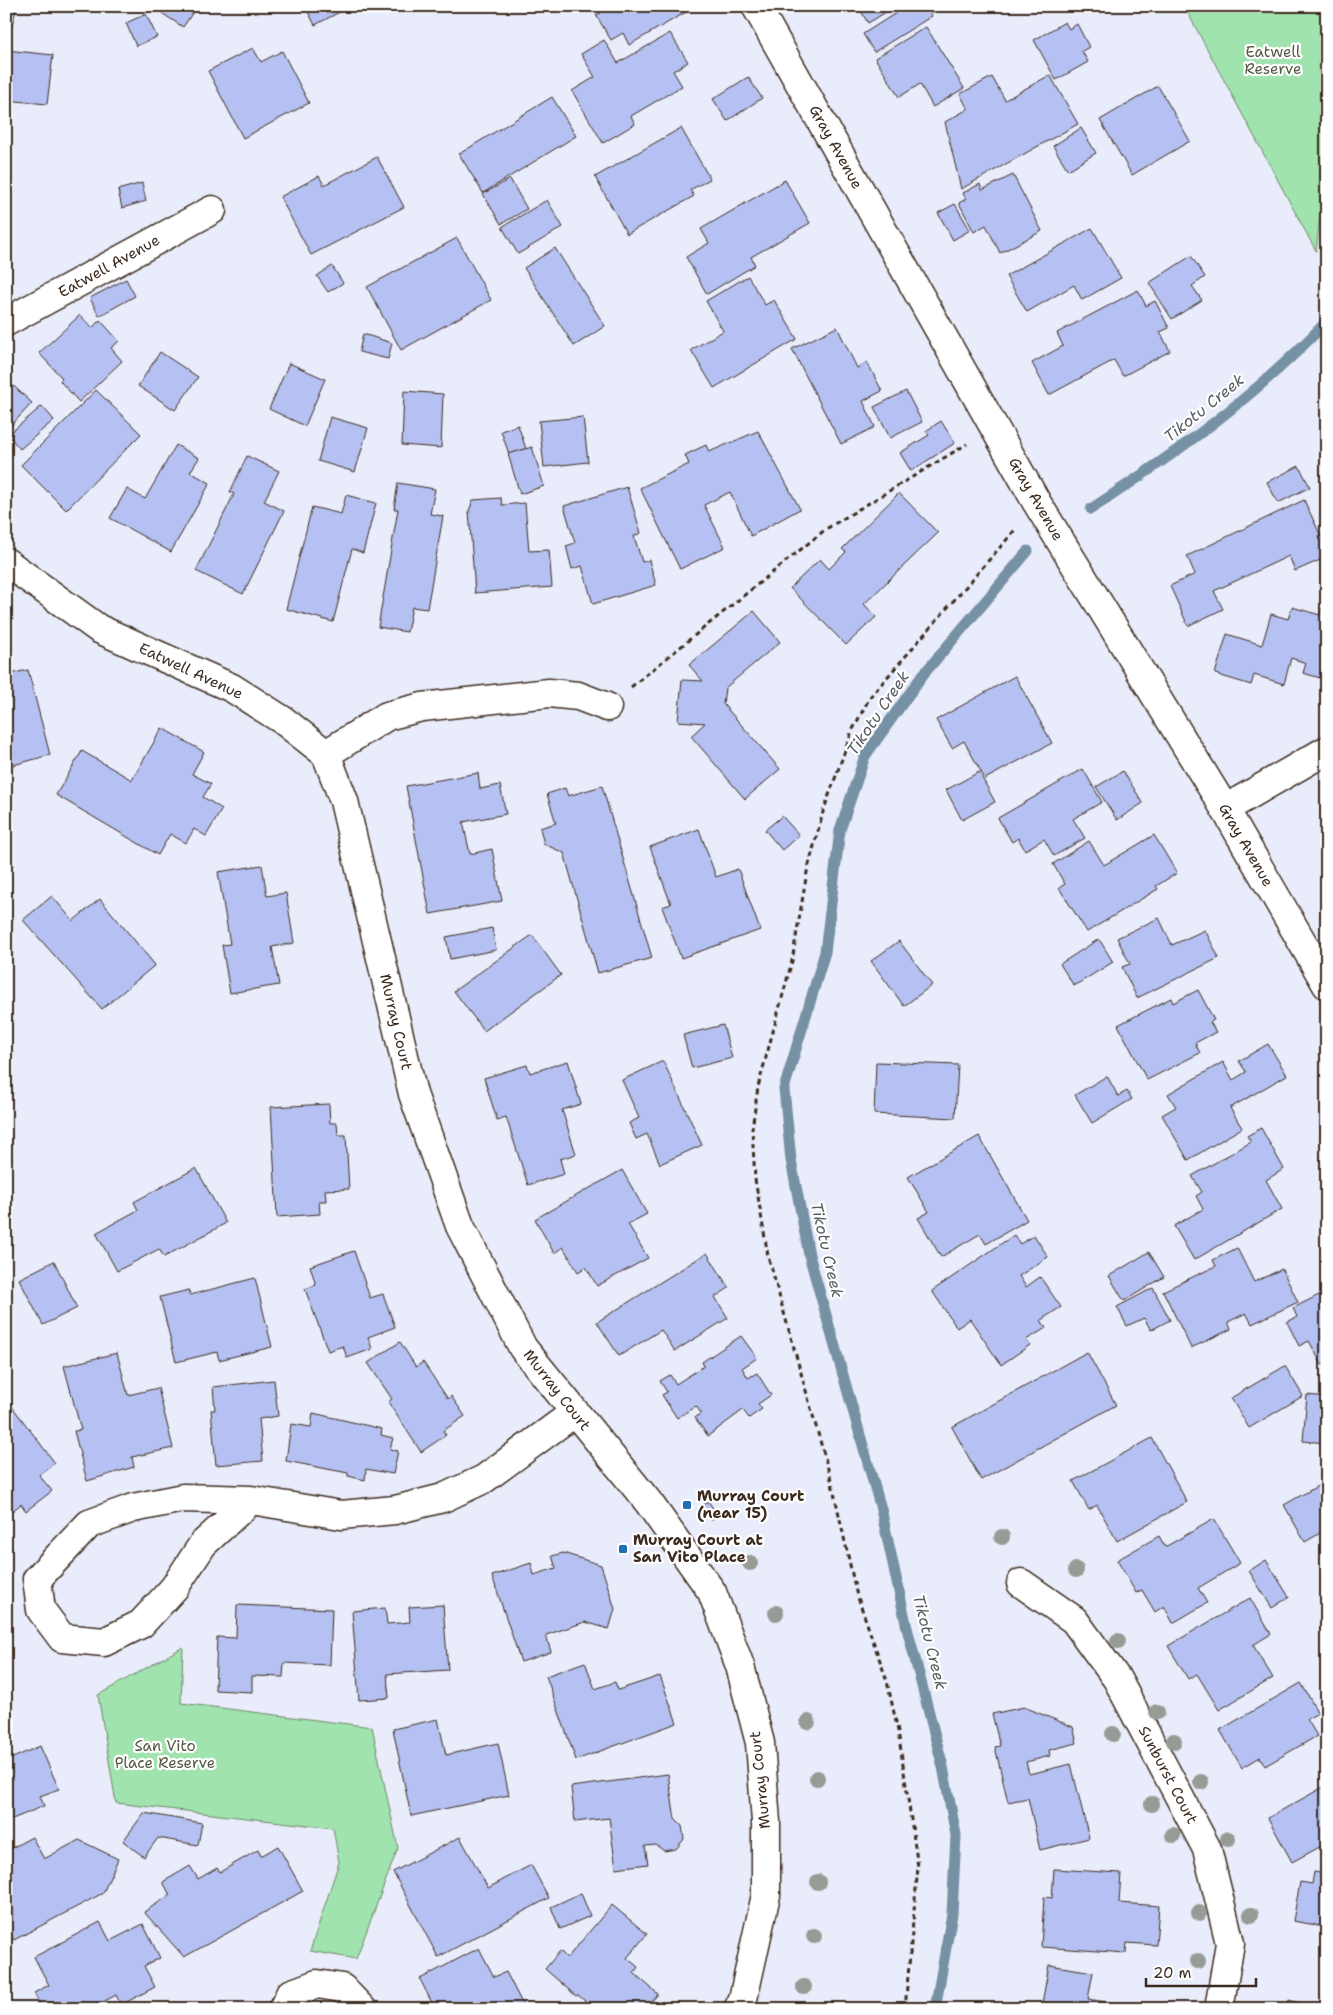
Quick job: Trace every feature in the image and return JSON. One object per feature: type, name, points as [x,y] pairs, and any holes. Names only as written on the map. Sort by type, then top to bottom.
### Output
[{"type":"street","name":"Gray Avenue","points":[[756,6],[1037,503],[1225,809],[1327,985]]},
{"type":"street","name":"Eatwell Avenue","points":[[6,322],[212,210]]},
{"type":"street","name":"Eatwell Avenue","points":[[6,562],[99,629],[232,688],[284,721],[326,754]]},
{"type":"street","points":[[326,754],[387,716],[422,708],[549,693],[578,696],[607,707]]},
{"type":"street","points":[[1225,809],[1327,750]]},
{"type":"street","name":"Murray Court","points":[[326,754],[344,801],[413,1094],[460,1226],[523,1348],[649,1503],[712,1592],[740,1666],[760,1743],[766,1822],[766,1895],[743,1999],[738,2009]]},
{"type":"street","points":[[251,1500],[204,1544],[174,1588],[141,1624],[104,1642],[62,1638],[40,1610],[37,1579],[89,1524],[133,1508],[183,1498],[251,1500],[341,1514],[395,1510],[443,1498],[484,1479],[574,1413]]},
{"type":"street","name":"Sunburst Court","points":[[1020,1583],[1074,1620],[1117,1679],[1207,1849],[1230,1944],[1219,2009]]},
{"type":"street","points":[[283,2009],[290,1994],[317,1984],[342,1988],[362,2009]]},
{"type":"path","points":[[607,707],[826,529],[995,428]]},
{"type":"path","points":[[905,2009],[918,1867],[898,1731],[887,1681],[856,1592],[832,1483],[768,1256],[755,1179],[752,1129],[758,1087],[792,961],[807,872],[823,812],[852,731],[870,697],[1037,503]]},
{"type":"green space","name":"Eatwell Reserve","points":[[1184,6],[1327,6],[1327,160],[1316,251]]},
{"type":"green space","name":"San Vito Place Reserve","points":[[183,1647],[181,1703],[372,1727],[398,1848],[356,1959],[310,1951],[339,1862],[333,1828],[116,1803],[98,1695]]},
{"type":"building","points":[[6,6],[17,6],[7,43],[6,43]]},
{"type":"building","points":[[151,6],[197,6],[183,27]]},
{"type":"building","points":[[305,6],[351,6],[315,25]]},
{"type":"building","points":[[597,6],[685,6],[688,11],[629,45],[623,33],[611,40],[596,15],[601,13]]},
{"type":"building","points":[[858,6],[896,6],[868,23]]},
{"type":"building","points":[[907,6],[925,6],[932,16],[874,52],[863,34]]},
{"type":"building","points":[[146,14],[157,37],[136,46],[126,23]]},
{"type":"building","points":[[1065,22],[1069,29],[1077,24],[1089,47],[1082,51],[1088,62],[1056,80],[1034,40]]},
{"type":"building","points":[[926,27],[964,88],[933,107],[920,84],[899,97],[875,58]]},
{"type":"building","points":[[670,33],[688,62],[673,71],[682,86],[631,116],[635,124],[603,143],[572,91],[595,77],[581,54],[604,40],[618,63]]},
{"type":"building","points":[[253,48],[261,62],[282,51],[309,103],[243,138],[208,71]]},
{"type":"building","points":[[6,50],[53,55],[47,104],[6,100]]},
{"type":"building","points":[[1050,75],[1078,124],[961,189],[945,122],[968,109],[960,94],[992,77],[1005,100]]},
{"type":"building","points":[[748,77],[762,98],[727,121],[713,99]]},
{"type":"building","points":[[1158,86],[1190,141],[1132,175],[1100,120]]},
{"type":"building","points":[[552,97],[576,136],[483,193],[459,154]]},
{"type":"building","points":[[681,128],[710,179],[690,190],[694,196],[627,234],[595,177]]},
{"type":"building","points":[[1081,128],[1096,153],[1068,170],[1053,146]]},
{"type":"building","points":[[377,157],[404,207],[311,255],[280,197],[319,176],[324,185]]},
{"type":"building","points":[[1013,175],[1042,231],[1000,253],[986,225],[974,232],[959,203],[966,199],[963,193],[980,184],[982,190]]},
{"type":"building","points":[[510,179],[527,209],[501,224],[483,194]]},
{"type":"building","points":[[785,180],[810,223],[751,257],[755,265],[707,294],[686,257],[709,243],[701,229]]},
{"type":"building","points":[[142,183],[146,201],[122,208],[118,190]]},
{"type":"building","points":[[547,200],[563,227],[518,254],[502,227]]},
{"type":"building","points":[[955,204],[970,230],[953,240],[938,213]]},
{"type":"building","points":[[1092,228],[1121,278],[1082,300],[1074,285],[1027,312],[1006,276]]},
{"type":"building","points":[[457,238],[491,300],[401,350],[367,287]]},
{"type":"building","points":[[555,248],[605,326],[574,346],[524,268]]},
{"type":"building","points":[[1191,256],[1205,277],[1192,286],[1202,300],[1172,319],[1149,283]]},
{"type":"building","points":[[332,266],[343,283],[328,292],[317,276]]},
{"type":"building","points":[[748,276],[765,305],[774,300],[797,339],[714,388],[691,350],[723,331],[706,301]]},
{"type":"building","points":[[126,279],[135,296],[99,316],[90,298]]},
{"type":"building","points":[[1138,290],[1146,306],[1155,301],[1169,328],[1160,332],[1170,351],[1123,376],[1114,360],[1049,395],[1032,363],[1063,346],[1057,333]]},
{"type":"building","points":[[80,315],[92,328],[100,320],[119,341],[111,348],[122,361],[79,402],[60,381],[62,378],[39,353]]},
{"type":"building","points":[[837,327],[857,368],[867,362],[882,391],[863,401],[875,427],[841,444],[792,349]]},
{"type":"building","points":[[363,334],[392,343],[388,359],[359,352]]},
{"type":"building","points":[[160,352],[198,377],[175,410],[138,386]]},
{"type":"building","points":[[289,363],[325,379],[305,426],[269,409]]},
{"type":"building","points":[[6,379],[32,403],[6,431]]},
{"type":"building","points":[[96,390],[141,434],[66,510],[21,465]]},
{"type":"building","points":[[404,391],[443,394],[441,448],[402,445]]},
{"type":"building","points":[[906,391],[922,422],[890,438],[874,407]]},
{"type":"building","points":[[42,406],[54,420],[20,449],[8,435]]},
{"type":"building","points":[[330,417],[368,428],[355,472],[318,461]]},
{"type":"building","points":[[583,417],[588,462],[544,467],[539,421]]},
{"type":"building","points":[[941,421],[955,443],[911,471],[900,453],[929,435],[926,431]]},
{"type":"building","points":[[518,425],[526,449],[509,454],[501,431]]},
{"type":"building","points":[[758,431],[800,509],[751,536],[730,492],[704,505],[725,547],[680,569],[640,488],[689,464],[685,455],[706,445],[709,452]]},
{"type":"building","points":[[176,445],[199,458],[190,472],[210,483],[171,552],[110,518],[127,489],[145,499]]},
{"type":"building","points":[[532,447],[544,486],[520,494],[508,454]]},
{"type":"building","points":[[247,456],[279,471],[264,501],[284,511],[243,594],[196,571],[234,494],[230,492]]},
{"type":"building","points":[[1299,466],[1310,487],[1278,503],[1267,482]]},
{"type":"building","points":[[398,483],[435,489],[430,514],[443,516],[427,609],[412,607],[407,632],[378,627],[398,509],[394,509]]},
{"type":"building","points":[[627,487],[641,533],[634,536],[642,562],[649,560],[656,585],[593,604],[582,566],[572,569],[566,546],[575,543],[564,506]]},
{"type":"building","points":[[899,493],[938,533],[864,604],[876,617],[846,645],[790,588],[820,559],[829,569],[846,552],[842,549]]},
{"type":"building","points":[[346,495],[376,503],[363,553],[352,549],[333,622],[286,609],[312,507],[341,514]]},
{"type":"building","points":[[501,498],[502,505],[525,503],[529,551],[549,550],[552,587],[475,593],[469,511],[473,500]]},
{"type":"building","points":[[1304,500],[1327,549],[1327,557],[1295,571],[1289,556],[1214,591],[1223,609],[1188,626],[1170,586],[1195,574],[1187,556]]},
{"type":"building","points":[[1292,607],[1320,615],[1322,608],[1327,610],[1327,680],[1303,673],[1306,663],[1291,658],[1284,684],[1254,675],[1251,685],[1215,674],[1227,634],[1262,645],[1271,614],[1288,619]]},
{"type":"building","points":[[754,611],[780,642],[725,688],[723,704],[780,769],[745,799],[691,736],[705,723],[678,721],[682,680],[703,681],[689,665]]},
{"type":"building","points":[[28,670],[50,755],[6,767],[6,675]]},
{"type":"building","points":[[1015,676],[1052,743],[985,779],[964,741],[952,748],[936,720]]},
{"type":"building","points":[[162,728],[204,752],[192,774],[211,784],[203,797],[222,809],[206,836],[194,829],[186,843],[170,834],[158,855],[56,795],[82,751],[132,780]]},
{"type":"building","points":[[1083,769],[1102,802],[1073,819],[1085,838],[1054,856],[1044,839],[1025,850],[1018,838],[1012,842],[998,818]]},
{"type":"building","points":[[1123,771],[1143,803],[1117,820],[1096,787]]},
{"type":"building","points":[[979,772],[995,802],[962,820],[946,790]]},
{"type":"building","points":[[478,773],[480,789],[500,785],[506,814],[463,822],[470,854],[492,849],[502,901],[430,914],[406,786]]},
{"type":"building","points":[[602,786],[652,958],[598,973],[564,853],[544,844],[540,828],[556,823],[547,794],[565,788],[568,796]]},
{"type":"building","points":[[782,816],[799,835],[782,850],[765,830]]},
{"type":"building","points":[[699,829],[716,877],[738,869],[760,930],[681,958],[662,907],[671,904],[650,847]]},
{"type":"building","points":[[1154,835],[1177,873],[1156,886],[1158,889],[1087,932],[1059,888],[1065,884],[1053,864],[1089,841],[1104,865]]},
{"type":"building","points":[[262,865],[267,896],[286,893],[294,943],[272,947],[279,985],[230,993],[222,945],[230,944],[218,872]]},
{"type":"building","points":[[52,896],[73,921],[100,899],[155,965],[102,1009],[23,920]]},
{"type":"building","points":[[1159,918],[1172,945],[1205,930],[1219,958],[1137,998],[1122,967],[1130,964],[1117,938]]},
{"type":"building","points":[[492,928],[496,950],[450,959],[446,937]]},
{"type":"building","points":[[532,935],[561,975],[484,1031],[454,991]]},
{"type":"building","points":[[1099,939],[1113,962],[1074,986],[1060,964]]},
{"type":"building","points":[[899,941],[932,985],[904,1006],[871,961]]},
{"type":"building","points":[[1198,990],[1214,1020],[1210,1022],[1216,1032],[1195,1043],[1200,1053],[1147,1080],[1118,1025],[1171,998],[1173,1003]]},
{"type":"building","points":[[723,1025],[732,1058],[692,1068],[683,1035]]},
{"type":"building","points":[[1268,1044],[1287,1075],[1230,1108],[1242,1128],[1188,1160],[1162,1115],[1176,1107],[1168,1094],[1223,1062],[1233,1080],[1246,1072],[1239,1061]]},
{"type":"building","points":[[568,1061],[581,1104],[562,1110],[576,1154],[560,1159],[564,1174],[528,1185],[506,1117],[497,1120],[484,1078],[527,1065],[530,1073]]},
{"type":"building","points":[[663,1061],[702,1145],[660,1164],[647,1134],[636,1139],[629,1123],[639,1118],[622,1080]]},
{"type":"building","points":[[876,1062],[958,1065],[955,1118],[874,1114]]},
{"type":"building","points":[[1107,1076],[1118,1096],[1127,1091],[1132,1099],[1092,1123],[1075,1095]]},
{"type":"building","points":[[329,1104],[330,1123],[337,1123],[338,1135],[346,1135],[349,1189],[325,1190],[326,1201],[319,1201],[320,1214],[277,1217],[271,1107]]},
{"type":"building","points":[[1261,1128],[1284,1169],[1266,1180],[1282,1209],[1194,1260],[1174,1226],[1203,1209],[1196,1196],[1202,1192],[1192,1176],[1251,1142],[1247,1136]]},
{"type":"building","points":[[979,1136],[1027,1220],[986,1244],[980,1234],[941,1257],[918,1218],[929,1212],[908,1177]]},
{"type":"building","points":[[196,1168],[226,1223],[164,1257],[159,1249],[117,1271],[96,1233],[138,1210],[134,1202]]},
{"type":"building","points":[[622,1170],[647,1214],[628,1224],[648,1258],[597,1286],[586,1267],[578,1272],[563,1247],[554,1253],[535,1219]]},
{"type":"building","points":[[1014,1235],[1020,1244],[1034,1235],[1048,1257],[1019,1276],[1026,1287],[1040,1277],[1061,1307],[1041,1320],[1046,1328],[1026,1340],[1030,1345],[1001,1365],[970,1319],[957,1328],[932,1291]]},
{"type":"building","points":[[1237,1248],[1254,1282],[1282,1269],[1298,1302],[1252,1324],[1246,1313],[1228,1322],[1231,1329],[1191,1348],[1163,1291],[1216,1266],[1213,1260]]},
{"type":"building","points":[[354,1251],[370,1298],[383,1294],[395,1327],[368,1337],[372,1349],[347,1358],[343,1346],[328,1351],[305,1289],[316,1285],[310,1266]]},
{"type":"building","points":[[1149,1252],[1164,1277],[1124,1301],[1109,1276]]},
{"type":"building","points":[[707,1253],[729,1288],[715,1297],[728,1318],[675,1351],[661,1330],[619,1356],[597,1322]]},
{"type":"building","points":[[54,1261],[77,1308],[43,1325],[19,1279]]},
{"type":"building","points":[[255,1278],[272,1347],[219,1360],[217,1352],[176,1362],[160,1297],[189,1290],[190,1295]]},
{"type":"building","points":[[1153,1288],[1170,1320],[1151,1330],[1144,1318],[1127,1326],[1117,1307]]},
{"type":"building","points":[[1327,1291],[1327,1363],[1322,1365],[1309,1341],[1299,1346],[1287,1322],[1297,1317],[1293,1308]]},
{"type":"building","points":[[741,1336],[757,1358],[742,1368],[748,1378],[757,1373],[771,1395],[758,1404],[762,1409],[749,1418],[743,1410],[708,1436],[695,1418],[701,1413],[696,1406],[677,1418],[662,1395],[667,1392],[660,1381],[670,1375],[676,1384],[704,1366],[702,1362]]},
{"type":"building","points":[[400,1342],[416,1367],[423,1362],[448,1399],[451,1396],[465,1416],[443,1431],[446,1435],[421,1452],[388,1402],[392,1399],[368,1363]]},
{"type":"building","points":[[1087,1352],[1116,1405],[981,1480],[952,1427]]},
{"type":"building","points":[[117,1353],[128,1395],[158,1388],[173,1448],[132,1457],[134,1467],[87,1481],[74,1431],[81,1430],[64,1366]]},
{"type":"building","points":[[1285,1366],[1303,1396],[1249,1428],[1231,1398]]},
{"type":"building","points":[[274,1380],[278,1416],[259,1419],[263,1461],[216,1465],[211,1410],[215,1410],[213,1387]]},
{"type":"building","points":[[1307,1395],[1327,1397],[1327,1443],[1303,1441]]},
{"type":"building","points":[[7,1400],[55,1463],[39,1475],[52,1491],[26,1511],[21,1504],[11,1512],[6,1505]]},
{"type":"building","points":[[313,1413],[382,1429],[381,1435],[393,1438],[390,1449],[398,1451],[393,1474],[366,1469],[365,1480],[348,1476],[348,1473],[286,1461],[291,1424],[311,1427]]},
{"type":"building","points":[[1152,1438],[1187,1502],[1117,1541],[1097,1505],[1089,1510],[1073,1481]]},
{"type":"building","points":[[1323,1483],[1327,1490],[1327,1529],[1305,1542],[1284,1505]]},
{"type":"building","points":[[708,1501],[718,1515],[711,1520],[702,1506]]},
{"type":"building","points":[[1214,1519],[1240,1563],[1198,1588],[1207,1603],[1173,1623],[1164,1606],[1155,1612],[1142,1590],[1136,1593],[1117,1560],[1159,1536],[1165,1547]]},
{"type":"building","points":[[563,1553],[601,1565],[615,1609],[609,1629],[585,1622],[546,1635],[551,1652],[521,1662],[492,1576],[531,1563],[534,1575],[556,1568],[552,1556]]},
{"type":"building","points":[[1266,1560],[1289,1597],[1272,1608],[1249,1571]]},
{"type":"building","points":[[1250,1598],[1271,1634],[1253,1645],[1273,1678],[1219,1710],[1197,1674],[1188,1679],[1168,1646]]},
{"type":"building","points":[[237,1605],[332,1609],[330,1665],[284,1663],[283,1677],[252,1676],[252,1692],[215,1690],[217,1637],[236,1638]]},
{"type":"building","points":[[443,1605],[448,1670],[387,1674],[389,1698],[359,1700],[352,1611],[385,1608],[387,1624],[410,1622],[409,1607]]},
{"type":"building","points":[[585,1662],[595,1689],[615,1682],[618,1690],[660,1676],[677,1723],[576,1760],[546,1676]]},
{"type":"building","points":[[1301,1683],[1318,1713],[1307,1719],[1317,1736],[1265,1766],[1260,1757],[1242,1768],[1220,1730]]},
{"type":"building","points":[[1024,1707],[1073,1727],[1077,1743],[1049,1750],[1050,1756],[1026,1762],[1029,1774],[1071,1764],[1089,1838],[1040,1850],[1028,1798],[1008,1802],[995,1747],[1000,1746],[992,1714]]},
{"type":"building","points":[[438,1719],[446,1755],[498,1743],[509,1795],[411,1816],[393,1729]]},
{"type":"building","points":[[40,1746],[59,1789],[40,1796],[44,1806],[10,1820],[6,1811],[6,1761]]},
{"type":"building","points":[[668,1774],[675,1819],[682,1826],[684,1839],[676,1849],[664,1851],[656,1845],[645,1846],[648,1864],[616,1868],[609,1818],[575,1822],[571,1787]]},
{"type":"building","points":[[1327,1785],[1327,1843],[1292,1862],[1268,1818]]},
{"type":"building","points":[[144,1813],[202,1823],[198,1845],[158,1838],[144,1857],[123,1841]]},
{"type":"building","points":[[32,1837],[44,1859],[79,1840],[118,1859],[103,1893],[14,1940],[6,1925],[6,1851]]},
{"type":"building","points":[[460,1837],[488,1888],[531,1865],[549,1898],[438,1957],[393,1872]]},
{"type":"building","points":[[278,1846],[303,1891],[184,1957],[144,1912],[170,1895],[163,1882],[190,1866],[198,1879],[217,1868],[220,1872],[258,1850],[261,1856]]},
{"type":"building","points":[[1054,1869],[1121,1873],[1119,1903],[1159,1906],[1156,1945],[1127,1943],[1126,1953],[1041,1947],[1044,1897],[1052,1898]]},
{"type":"building","points":[[1314,1872],[1327,1874],[1327,1927],[1293,1921],[1300,1882],[1312,1884]]},
{"type":"building","points":[[581,1893],[590,1916],[560,1929],[551,1907]]},
{"type":"building","points":[[612,1905],[647,1934],[627,1958],[638,1967],[634,1973],[658,1994],[645,2009],[591,2009],[592,2007],[578,1995],[576,1996],[545,1969],[560,1951],[567,1958]]},
{"type":"building","points":[[100,1922],[110,1941],[143,1924],[160,1958],[144,1966],[155,1987],[121,2005],[116,1995],[90,2009],[42,2009],[34,1993],[49,1985],[34,1957]]},
{"type":"building","points":[[479,1948],[494,1977],[506,1972],[525,2009],[435,2009],[420,1979]]},
{"type":"building","points":[[1049,1965],[1093,1972],[1088,1999],[1146,2009],[1041,2009]]},
{"type":"building","points":[[1289,2000],[1318,2009],[1286,2009]]},
{"type":"waterway","name":"Tikotu Creek","points":[[1091,509],[1154,467],[1244,399],[1273,374],[1327,321]]},
{"type":"waterway","name":"Tikotu Creek","points":[[935,2009],[952,1914],[956,1835],[943,1767],[907,1628],[881,1509],[809,1255],[791,1160],[784,1089],[825,952],[840,830],[865,756],[922,676],[1028,551]]},
{"type":"place","name":"Murray Court (near 15)","points":[[687,1505]]},
{"type":"place","name":"Murray Court at San Vito Place","points":[[623,1549]]}]
